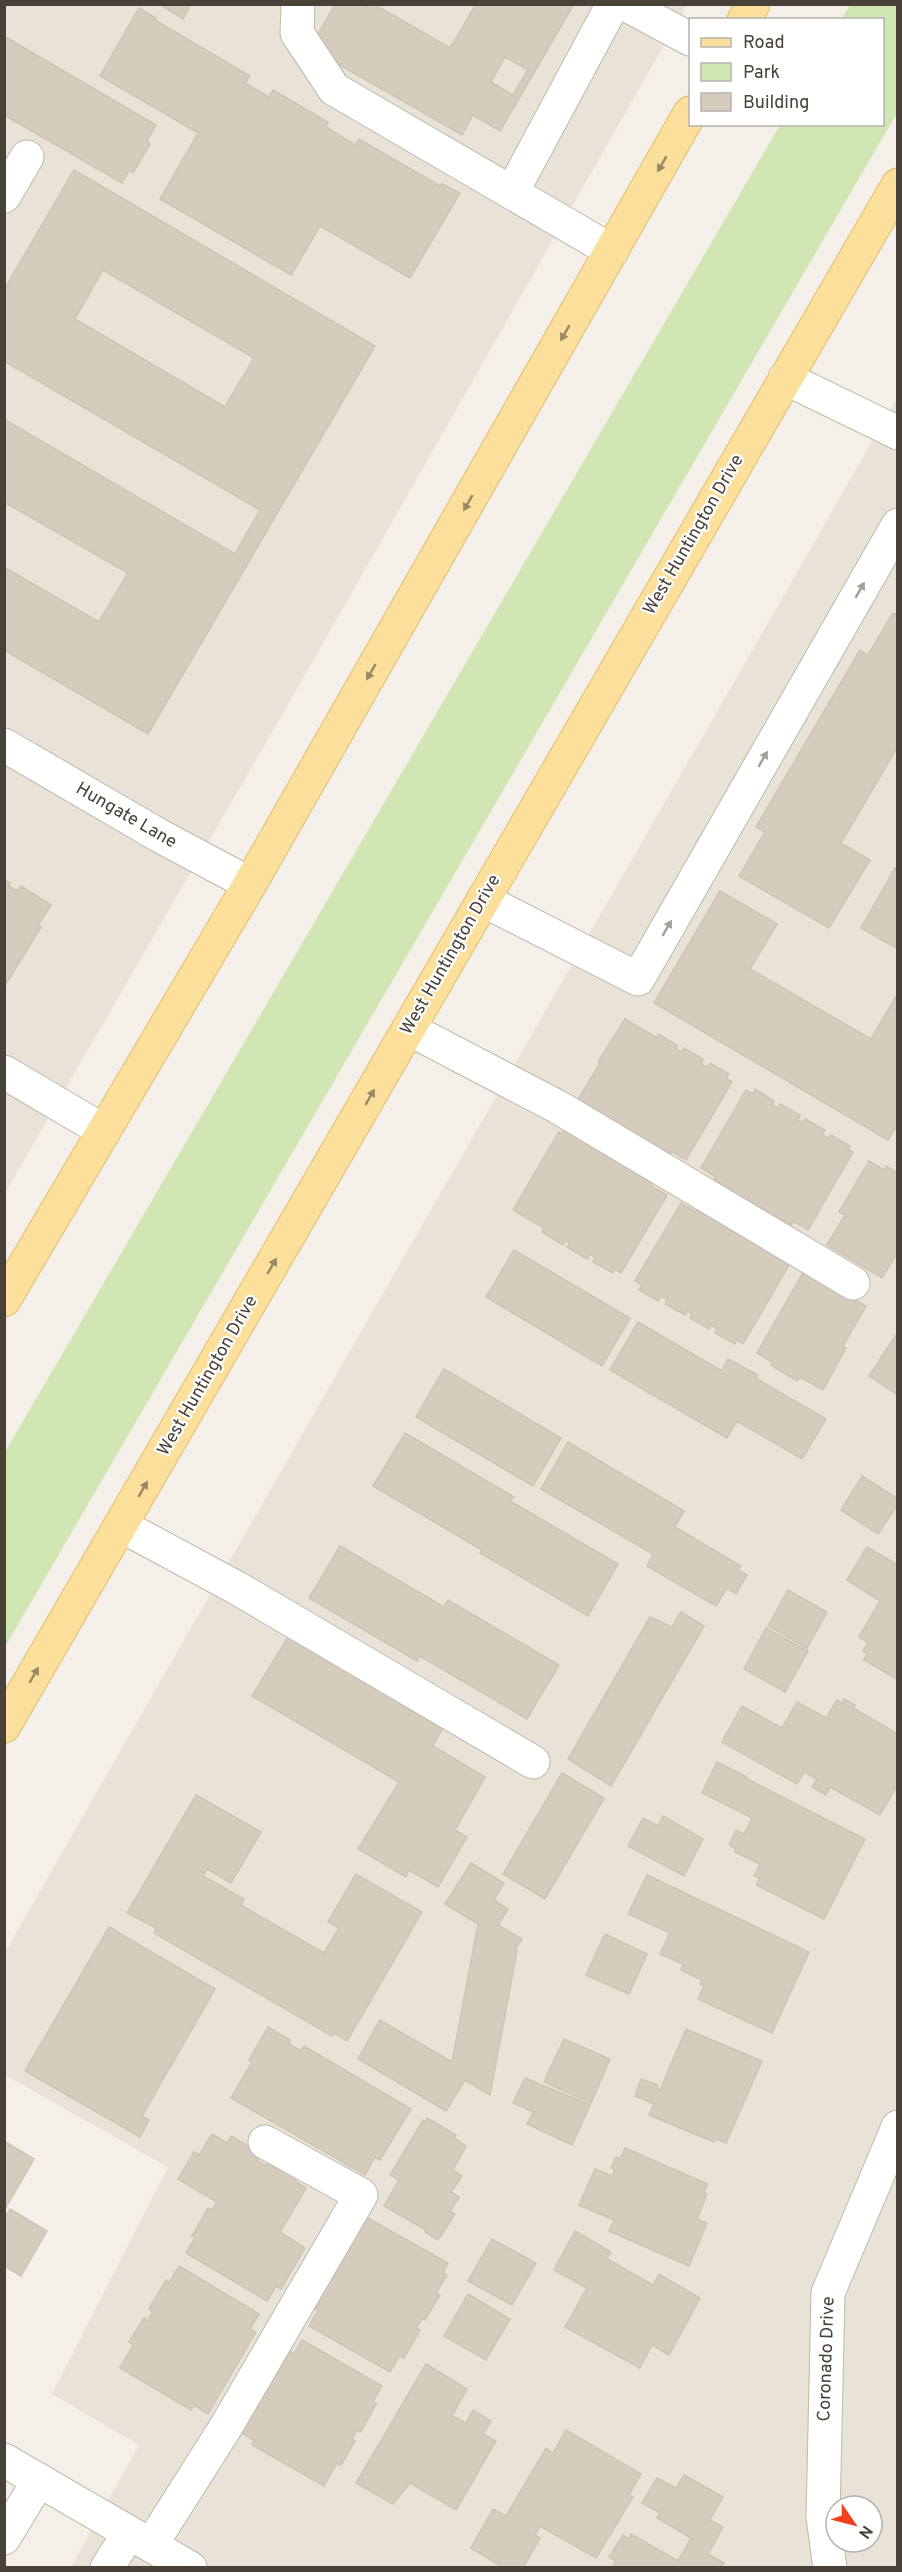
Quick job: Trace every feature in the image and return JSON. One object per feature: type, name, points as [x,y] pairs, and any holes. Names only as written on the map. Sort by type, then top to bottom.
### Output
[{"type":"main road","points":[[745,18],[753,4]]},
{"type":"main road","points":[[4,1300],[250,884],[689,115]]},
{"type":"main road","name":"West Huntington Drive","points":[[4,1726],[122,1526],[785,378],[893,201]]},
{"type":"street","points":[[298,4],[297,33],[334,89],[612,250]]},
{"type":"street","points":[[512,192],[613,4]]},
{"type":"street","points":[[625,4],[689,38]]},
{"type":"street","points":[[4,196],[27,157]]},
{"type":"street","points":[[785,378],[897,433]]},
{"type":"street","points":[[483,900],[638,979],[897,525]]},
{"type":"street","name":"Hungate Lane","points":[[4,745],[160,836],[250,884]]},
{"type":"street","points":[[409,1029],[558,1107],[853,1283]]},
{"type":"street","points":[[4,1072],[104,1131]]},
{"type":"street","points":[[122,1526],[237,1588],[533,1762]]},
{"type":"street","name":"Coronado Drive","points":[[830,2568],[823,2517],[828,2293],[897,2127]]},
{"type":"street","points":[[107,2568],[140,2539],[227,2425],[361,2195],[265,2142]]},
{"type":"street","points":[[4,2460],[190,2568]]},
{"type":"street","points":[[4,2538],[39,2480]]},
{"type":"shaded area","points":[[5,5],[687,5],[286,708],[5,1193]]},
{"type":"shaded area","points":[[897,398],[897,2567],[71,2567],[139,2445],[52,2394],[168,2167],[5,2075],[5,1952]]},
{"type":"green space","points":[[850,5],[897,5],[897,113],[5,1647],[5,1452],[779,126],[884,126],[884,18],[842,18]]},
{"type":"building","points":[[159,4],[191,4],[183,19]]},
{"type":"building","points":[[335,4],[362,4],[369,8],[371,4],[374,4],[450,48],[476,4],[574,4],[500,131],[473,115],[462,135],[310,48]],"holes":[[[505,57],[528,70],[513,95],[491,82]]]},
{"type":"building","points":[[139,8],[156,18],[155,20],[250,76],[245,83],[269,97],[273,90],[328,122],[326,127],[355,145],[359,139],[440,186],[442,184],[460,193],[410,278],[320,226],[291,275],[160,199],[198,133],[100,76]]},
{"type":"building","points":[[4,36],[156,125],[147,141],[150,144],[133,173],[129,170],[122,183],[4,115]]},
{"type":"building","points":[[74,170],[375,346],[148,734],[4,650],[4,567],[99,622],[128,573],[4,502],[4,419],[235,554],[260,510],[4,361],[4,290]],"holes":[[[103,270],[254,358],[225,407],[75,319]]]},
{"type":"building","points":[[893,613],[898,616],[898,746],[841,843],[870,860],[829,928],[739,876],[765,832],[756,827],[860,650],[868,655]]},
{"type":"building","points":[[895,868],[898,869],[898,949],[861,928]]},
{"type":"building","points":[[4,879],[17,891],[21,886],[51,905],[38,925],[41,927],[4,987]]},
{"type":"building","points":[[720,891],[777,924],[750,969],[871,1039],[898,993],[898,1124],[888,1140],[654,1003]]},
{"type":"building","points":[[625,1019],[657,1038],[658,1034],[677,1045],[676,1049],[681,1052],[684,1048],[703,1059],[701,1064],[707,1067],[710,1063],[729,1074],[726,1078],[732,1082],[686,1160],[671,1151],[670,1155],[581,1102],[579,1098]]},
{"type":"building","points":[[755,1089],[774,1101],[772,1105],[778,1108],[780,1104],[800,1115],[798,1120],[803,1123],[805,1119],[825,1130],[822,1134],[828,1138],[831,1135],[850,1146],[848,1149],[853,1152],[808,1230],[793,1221],[791,1226],[714,1180],[716,1177],[701,1168],[746,1090],[753,1094]]},
{"type":"building","points":[[564,1130],[653,1183],[651,1186],[667,1195],[621,1273],[615,1269],[613,1273],[593,1262],[595,1258],[590,1254],[587,1259],[567,1247],[570,1243],[565,1240],[563,1245],[542,1232],[544,1228],[513,1210],[559,1132],[561,1134]]},
{"type":"building","points":[[869,1161],[884,1170],[886,1166],[898,1173],[898,1252],[882,1278],[827,1245],[845,1215],[839,1212]]},
{"type":"building","points":[[681,1203],[696,1212],[699,1209],[775,1253],[773,1256],[789,1265],[743,1344],[737,1340],[735,1344],[715,1333],[717,1329],[711,1325],[709,1329],[690,1318],[692,1314],[687,1311],[685,1315],[665,1304],[667,1300],[661,1296],[658,1301],[639,1290],[642,1285],[635,1281]]},
{"type":"building","points":[[514,1250],[630,1318],[602,1366],[486,1297]]},
{"type":"building","points":[[804,1271],[866,1306],[843,1346],[846,1348],[823,1390],[800,1377],[797,1381],[771,1365],[772,1362],[757,1353]]},
{"type":"building","points":[[638,1322],[722,1371],[728,1359],[758,1375],[756,1378],[826,1419],[802,1459],[737,1421],[727,1438],[610,1370]]},
{"type":"building","points":[[896,1335],[898,1337],[898,1395],[869,1376]]},
{"type":"building","points":[[444,1369],[561,1438],[533,1486],[416,1417]]},
{"type":"building","points":[[405,1433],[514,1497],[510,1501],[618,1564],[588,1616],[480,1553],[482,1550],[373,1486]]},
{"type":"building","points":[[568,1442],[684,1511],[675,1527],[741,1566],[738,1570],[747,1575],[736,1594],[727,1588],[716,1606],[647,1566],[653,1554],[541,1489]]},
{"type":"building","points":[[862,1476],[898,1499],[898,1504],[878,1534],[841,1510]]},
{"type":"building","points":[[340,1546],[444,1607],[448,1600],[559,1665],[527,1719],[420,1656],[417,1661],[309,1598]]},
{"type":"building","points":[[867,1547],[898,1565],[898,1680],[864,1660],[867,1654],[863,1651],[868,1643],[859,1637],[880,1601],[847,1580]]},
{"type":"building","points":[[788,1590],[827,1612],[807,1648],[768,1626]]},
{"type":"building","points":[[681,1612],[704,1626],[611,1786],[568,1759],[650,1617],[672,1627]]},
{"type":"building","points":[[766,1628],[808,1651],[785,1692],[744,1669]]},
{"type":"building","points":[[288,1637],[443,1728],[433,1746],[485,1777],[455,1830],[467,1837],[438,1887],[409,1870],[406,1877],[358,1849],[399,1782],[252,1696]]},
{"type":"building","points":[[844,1699],[855,1705],[853,1708],[898,1734],[898,1784],[880,1815],[830,1787],[826,1795],[812,1787],[817,1779],[804,1772],[797,1784],[722,1742],[742,1706],[782,1728],[797,1702],[826,1718],[837,1700],[842,1703]]},
{"type":"building","points":[[717,1762],[865,1839],[824,1919],[756,1885],[760,1878],[754,1876],[760,1864],[735,1852],[736,1849],[729,1845],[736,1830],[744,1834],[752,1818],[702,1793]]},
{"type":"building","points":[[562,1773],[604,1798],[545,1899],[503,1874]]},
{"type":"building","points":[[196,1795],[261,1832],[231,1883],[207,1869],[203,1876],[244,1899],[241,1905],[324,1953],[339,1928],[328,1922],[356,1874],[422,1912],[347,2041],[334,2033],[332,2036],[154,1933],[156,1928],[127,1913]]},
{"type":"building","points":[[663,1816],[703,1839],[684,1876],[628,1846],[643,1818],[658,1826]]},
{"type":"building","points":[[471,1863],[504,1883],[494,1900],[508,1909],[498,1925],[522,1939],[515,1950],[517,1951],[490,2095],[465,2080],[446,2111],[358,2059],[380,2020],[452,2062],[478,1924],[445,1904]]},
{"type":"building","points":[[647,1875],[809,1952],[772,2033],[698,1999],[704,1986],[700,1984],[702,1980],[681,1970],[683,1964],[660,1954],[670,1933],[628,1914]]},
{"type":"building","points":[[109,1927],[215,1989],[142,2116],[149,2120],[140,2137],[25,2071]]},
{"type":"building","points":[[605,1934],[647,1954],[629,1994],[586,1975]]},
{"type":"building","points":[[268,2027],[290,2040],[289,2044],[301,2051],[304,2046],[411,2109],[380,2160],[375,2157],[365,2175],[231,2098],[252,2062],[249,2060]]},
{"type":"building","points":[[686,2029],[762,2061],[726,2143],[716,2139],[714,2142],[649,2115],[654,2104],[635,2096],[641,2079],[658,2085],[657,2089],[660,2090]]},
{"type":"building","points":[[564,2039],[610,2059],[591,2103],[544,2082]]},
{"type":"building","points":[[525,2078],[590,2105],[572,2145],[527,2124],[533,2112],[513,2103]]},
{"type":"building","points":[[427,2118],[456,2135],[454,2138],[466,2146],[453,2170],[462,2176],[451,2192],[459,2197],[450,2212],[455,2214],[438,2240],[425,2232],[426,2230],[384,2206],[399,2180],[390,2175],[423,2120],[425,2122]]},
{"type":"building","points":[[212,2134],[227,2143],[231,2136],[261,2154],[257,2160],[266,2166],[269,2160],[297,2176],[295,2181],[306,2188],[280,2232],[305,2248],[281,2289],[276,2286],[267,2301],[186,2253],[195,2238],[192,2236],[208,2208],[212,2210],[217,2202],[178,2179],[194,2152],[199,2155]]},
{"type":"building","points":[[4,2141],[34,2159],[4,2211]]},
{"type":"building","points":[[625,2148],[708,2184],[704,2192],[707,2194],[697,2219],[707,2223],[689,2266],[609,2231],[614,2220],[579,2205],[595,2169],[612,2176],[615,2169],[611,2168],[616,2157],[620,2159]]},
{"type":"building","points":[[10,2209],[47,2231],[21,2276],[4,2266],[4,2219]]},
{"type":"building","points":[[364,2216],[448,2263],[443,2273],[447,2275],[436,2293],[440,2295],[425,2320],[422,2319],[416,2328],[420,2330],[404,2358],[399,2356],[390,2372],[309,2326],[318,2310],[312,2307]]},
{"type":"building","points":[[575,2231],[611,2252],[607,2259],[653,2285],[659,2274],[700,2298],[669,2355],[652,2345],[640,2368],[565,2327],[587,2288],[554,2270]]},
{"type":"building","points":[[492,2239],[536,2263],[512,2305],[468,2281]]},
{"type":"building","points":[[179,2266],[259,2314],[250,2329],[256,2332],[208,2414],[194,2405],[191,2410],[120,2368],[133,2345],[129,2342],[144,2318],[147,2321],[153,2312],[149,2309],[166,2280],[169,2283]]},
{"type":"building","points":[[468,2294],[510,2319],[486,2360],[444,2336]]},
{"type":"building","points":[[302,2340],[382,2386],[373,2402],[376,2404],[361,2432],[357,2430],[352,2439],[355,2441],[341,2465],[337,2463],[324,2486],[252,2445],[254,2440],[239,2432],[287,2350],[294,2354]]},
{"type":"building","points":[[426,2364],[467,2389],[452,2416],[466,2423],[473,2410],[491,2421],[483,2434],[496,2441],[456,2510],[410,2483],[393,2504],[356,2483]]},
{"type":"building","points":[[566,2430],[641,2474],[629,2495],[633,2497],[596,2558],[540,2526],[535,2535],[540,2538],[523,2568],[504,2568],[471,2548],[493,2509],[506,2516],[546,2448],[553,2453]]},
{"type":"building","points":[[684,2475],[723,2497],[710,2520],[723,2527],[708,2554],[724,2563],[722,2568],[617,2568],[614,2565],[616,2561],[609,2557],[623,2535],[629,2539],[631,2534],[678,2561],[691,2538],[657,2518],[660,2513],[642,2503],[657,2478],[676,2488]]}]
